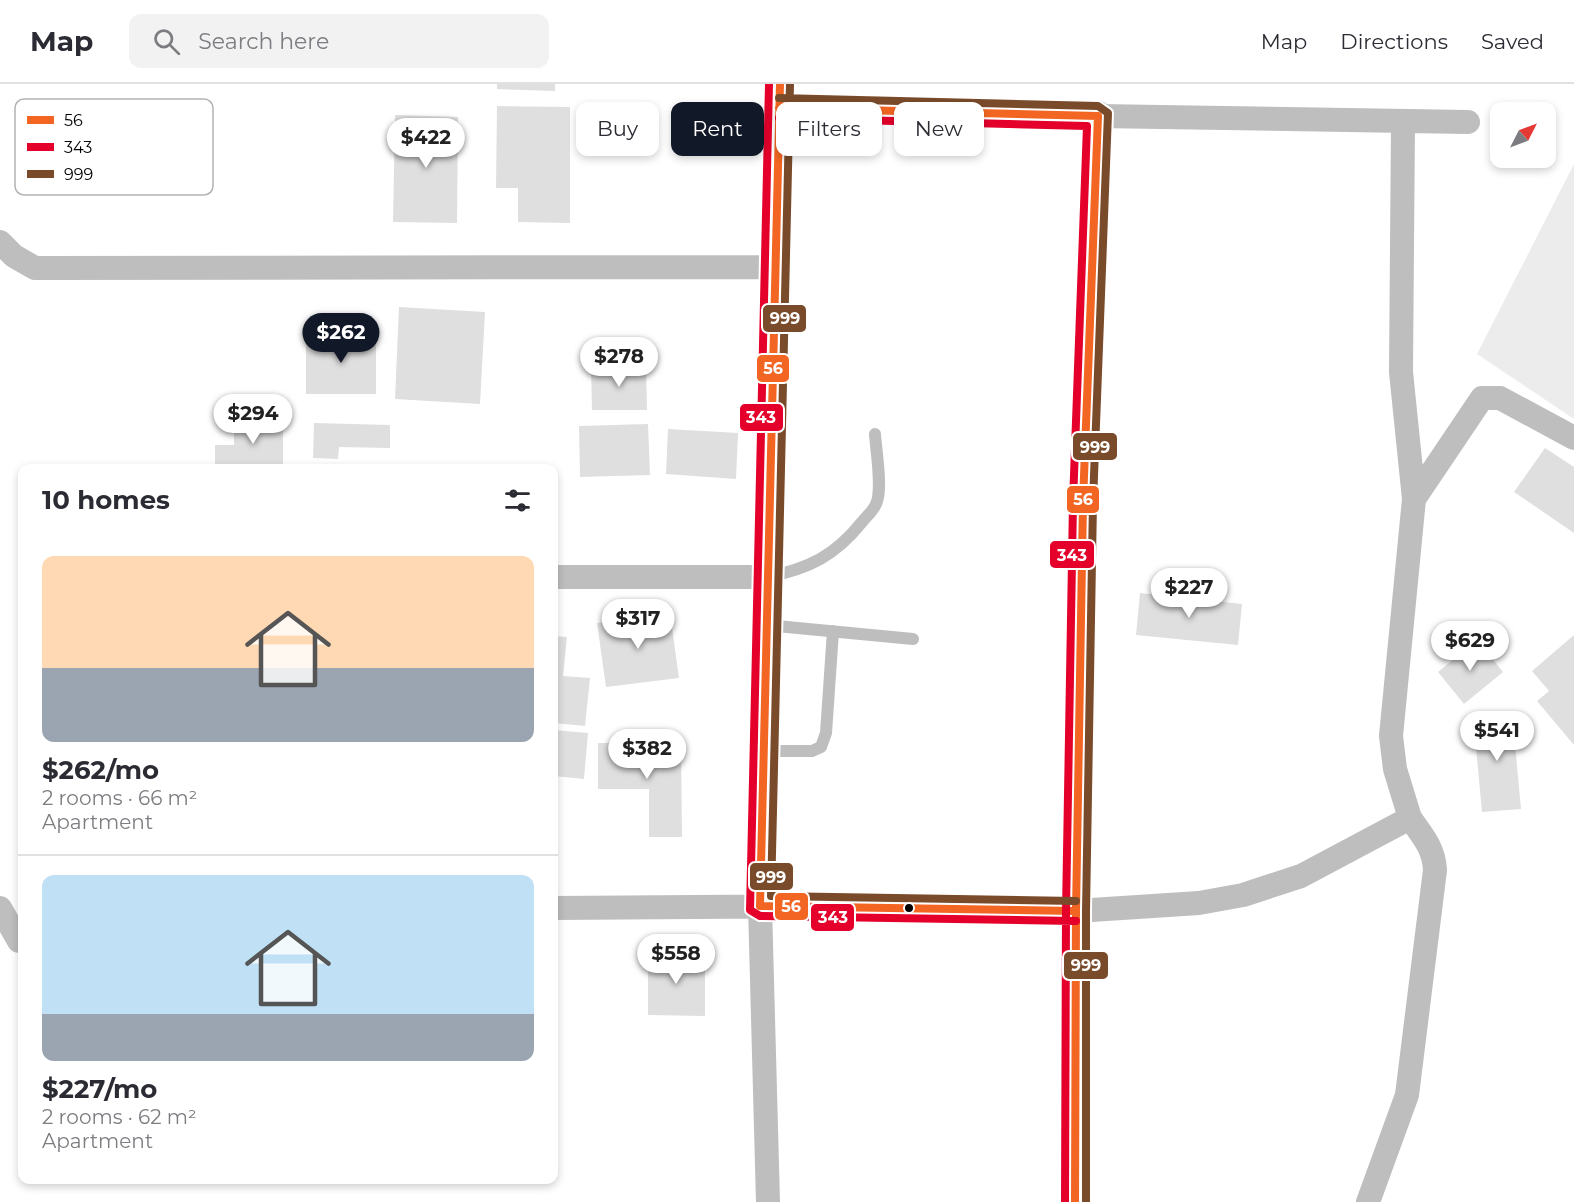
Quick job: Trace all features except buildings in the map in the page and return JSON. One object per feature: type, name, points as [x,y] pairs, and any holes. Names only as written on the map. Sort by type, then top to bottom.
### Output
[{"type":"street","points":[[768,1202],[760,906],[780,96],[1098,116],[1468,122]]},
{"type":"street","points":[[1075,1202],[1076,911],[1083,490],[1098,116]]},
{"type":"street","points":[[1368,1202],[1407,1095],[1435,870],[1435,857],[1429,844],[1410,818],[1395,769],[1391,736],[1414,499],[1400,352],[1403,122]]},
{"type":"street","points":[[0,242],[14,256],[35,268],[775,267]]},
{"type":"street","points":[[1414,499],[1482,398],[1500,398],[1574,438]]},
{"type":"street","points":[[558,577],[767,577]]},
{"type":"street","points":[[558,908],[760,906],[1076,911],[1199,903],[1243,895],[1301,876],[1410,818]]},
{"type":"street","points":[[0,908],[14,944]]},
{"type":"lane","points":[[767,577],[808,567],[828,555],[844,542],[876,504],[878,492],[875,434]]},
{"type":"lane","points":[[766,625],[913,639]]},
{"type":"lane","points":[[764,752],[812,751],[821,747],[826,733],[833,631]]},
{"type":"shaded area","points":[[1574,164],[1574,419],[1477,354]]},
{"type":"transit line","name":"343","points":[[769,84],[750,910],[760,916],[1076,921]]},
{"type":"transit line","name":"56","points":[[780,84],[760,906],[1076,911]]},
{"type":"transit line","name":"999","points":[[790,84],[771,896],[1076,901]]},
{"type":"transit line","name":"999","points":[[779,98],[1098,106],[1108,113],[1093,502],[1086,911],[1086,1202]]},
{"type":"transit line","name":"56","points":[[882,111],[1098,116],[1083,502],[1076,911],[1075,1202]]},
{"type":"transit line","name":"343","points":[[882,121],[1087,126],[1073,502],[1066,911],[1065,1202]]}]
